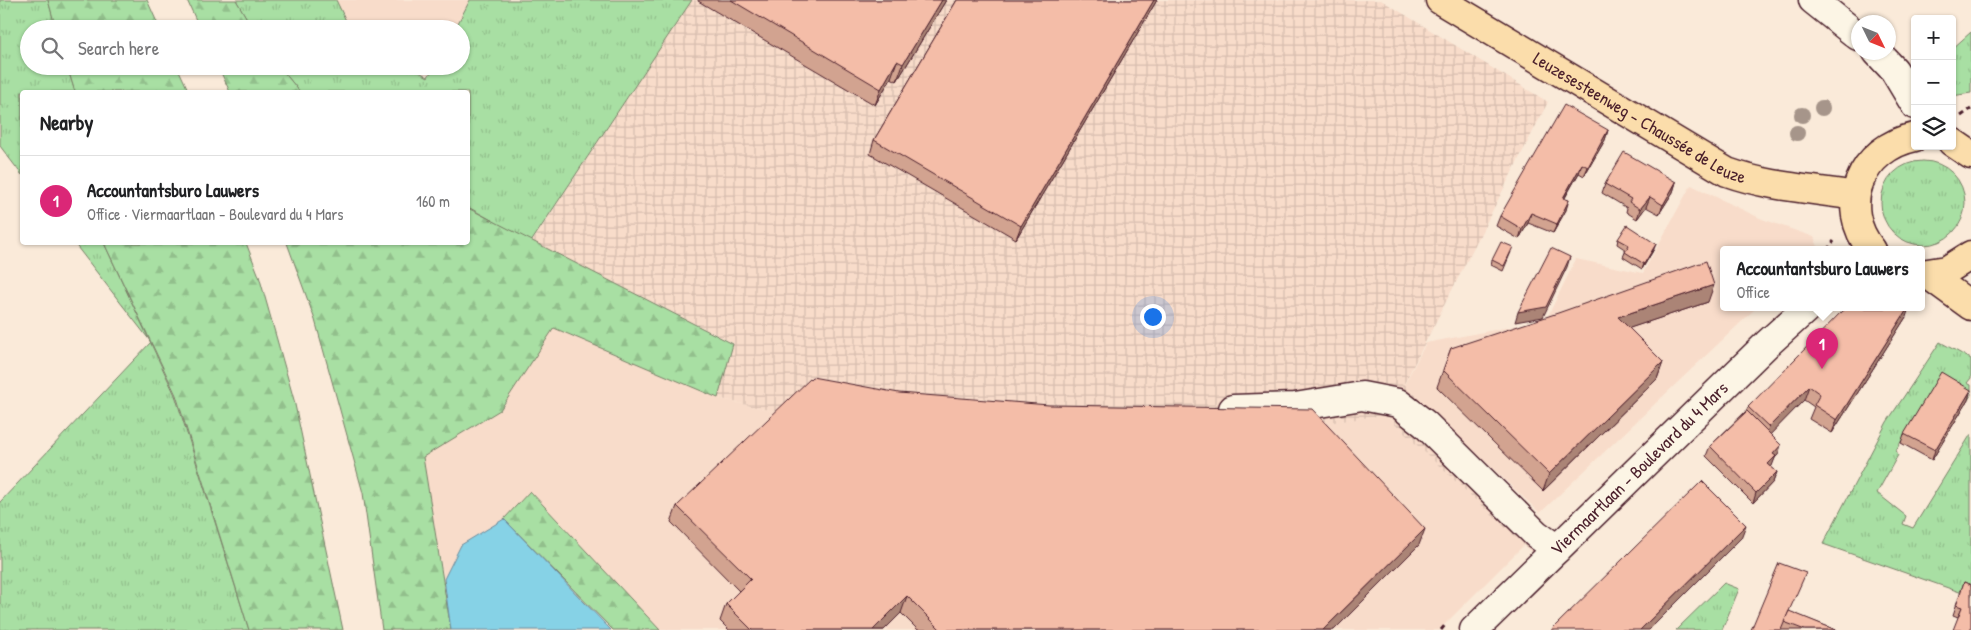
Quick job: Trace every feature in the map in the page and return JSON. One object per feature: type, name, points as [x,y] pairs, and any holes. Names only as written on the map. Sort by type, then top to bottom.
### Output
[{"type":"main road","name":"Leuzesesteenweg - Chaussée de Leuze","points":[[1440,0],[1727,172],[1752,181],[1786,188],[1855,196]]},
{"type":"main road","points":[[1869,246],[1859,230],[1856,216],[1855,196],[1859,181],[1875,156],[1900,140],[1911,138]]},
{"type":"main road","points":[[1925,274],[1947,270],[1971,255]]},
{"type":"main road","points":[[1925,275],[1971,306]]},
{"type":"street","points":[[1813,0],[1851,30]]},
{"type":"street","points":[[1885,60],[1894,70],[1911,98]]},
{"type":"street","name":"Viermaartlaan - Boulevard du 4 Mars","points":[[1474,630],[1766,344],[1804,311]]},
{"type":"street","points":[[1205,410],[1295,407],[1362,396],[1398,403],[1425,424],[1536,534],[1557,549]]},
{"type":"shaded area","points":[[336,0],[470,0],[460,20],[346,20]]},
{"type":"shaded area","points":[[692,0],[1381,0],[1548,102],[1404,384],[1557,533],[1531,552],[1385,415],[1306,426],[785,414],[718,398],[733,343],[532,242]]},
{"type":"shaded area","points":[[1691,185],[1762,219],[1814,237],[1818,246],[1720,246],[1720,311],[1753,311],[1540,513],[1404,385],[1426,343],[1546,320],[1576,259],[1643,273]]},
{"type":"shaded area","points":[[554,328],[718,398],[785,414],[1306,425],[1385,415],[1526,543],[1439,630],[660,630],[530,491],[504,519],[461,545],[444,579],[422,457],[500,410],[507,401],[470,385]]},
{"type":"green space","points":[[0,0],[48,0],[54,20],[20,20],[20,75],[70,75],[74,90],[20,90],[20,172],[0,146]]},
{"type":"green space","points":[[48,0],[147,0],[156,20],[54,20]]},
{"type":"green space","points":[[187,0],[236,0],[248,20],[196,20]]},
{"type":"green space","points":[[236,0],[336,0],[346,20],[248,20]]},
{"type":"green space","points":[[470,0],[692,0],[531,242],[470,208],[470,90],[298,90],[286,75],[425,75],[428,77],[429,75],[470,75],[470,20],[460,20]]},
{"type":"green space","points":[[1971,32],[1971,93],[1956,95],[1956,60],[1956,45]]},
{"type":"green space","points":[[70,75],[181,75],[188,90],[74,90]]},
{"type":"green space","points":[[222,75],[286,75],[298,90],[229,90]]},
{"type":"green space","points":[[1923,161],[1939,164],[1953,173],[1962,187],[1965,203],[1962,219],[1953,233],[1939,242],[1923,245],[1907,242],[1893,233],[1884,219],[1881,203],[1884,187],[1893,173],[1907,164]]},
{"type":"green space","points":[[470,209],[733,344],[718,398],[554,328],[500,410],[423,457],[451,630],[382,630],[363,493],[315,320],[288,245],[470,245]]},
{"type":"green space","points":[[76,245],[105,245],[149,340]]},
{"type":"green space","points":[[105,245],[247,245],[259,276],[294,400],[343,630],[249,630],[176,395]]},
{"type":"green space","points":[[1940,342],[1971,359],[1971,378],[1967,383],[1971,385],[1971,395],[1968,400],[1937,382],[1896,450],[1898,455],[1877,493],[1906,516],[1903,524],[1913,528],[1971,434],[1971,596],[1823,544],[1887,422]]},
{"type":"green space","points":[[150,343],[175,395],[249,630],[0,630],[0,502]]},
{"type":"green space","points":[[530,491],[660,630],[613,630],[504,519]]},
{"type":"green space","points":[[1724,583],[1739,589],[1722,630],[1676,630]]},
{"type":"water","points":[[504,519],[611,630],[451,630],[444,579],[461,545]]},
{"type":"building","points":[[731,0],[942,0],[903,64],[897,61],[881,89]]},
{"type":"building","points":[[957,0],[1154,0],[1021,226],[874,140]]},
{"type":"building","points":[[1564,105],[1608,130],[1588,167],[1582,164],[1563,198],[1569,200],[1557,224],[1531,213],[1522,229],[1500,216]]},
{"type":"building","points":[[1624,152],[1676,182],[1663,205],[1650,197],[1640,209],[1629,202],[1631,199],[1605,184]]},
{"type":"building","points":[[1627,225],[1656,244],[1644,264],[1625,252],[1629,245],[1618,239]]},
{"type":"building","points":[[1501,242],[1513,247],[1504,266],[1492,260]]},
{"type":"building","points":[[1551,248],[1570,257],[1546,307],[1518,312]]},
{"type":"building","points":[[1706,261],[1714,285],[1618,317],[1663,362],[1549,474],[1443,370],[1451,348]]},
{"type":"building","points":[[1842,311],[1906,311],[1837,420],[1814,405],[1820,394],[1809,386],[1769,427],[1748,407]]},
{"type":"building","points":[[1941,372],[1971,390],[1935,450],[1904,434]]},
{"type":"building","points":[[812,377],[899,393],[1049,405],[1312,409],[1425,529],[1323,630],[941,630],[907,596],[873,630],[752,630],[726,604],[751,579],[677,506]]},
{"type":"building","points":[[1747,411],[1781,445],[1773,454],[1776,456],[1768,464],[1777,472],[1756,493],[1710,446]]},
{"type":"building","points":[[1702,481],[1746,525],[1640,630],[1551,630]]},
{"type":"building","points":[[1779,563],[1806,573],[1781,630],[1751,630]]},
{"type":"building","points":[[1964,582],[1971,585],[1971,630],[1953,630],[1962,607],[1956,605]]},
{"type":"building","points":[[1789,611],[1836,630],[1805,630],[1784,622]]},
{"type":"place","name":"Accountantsburo Lauwers","points":[[1822,369]]}]
